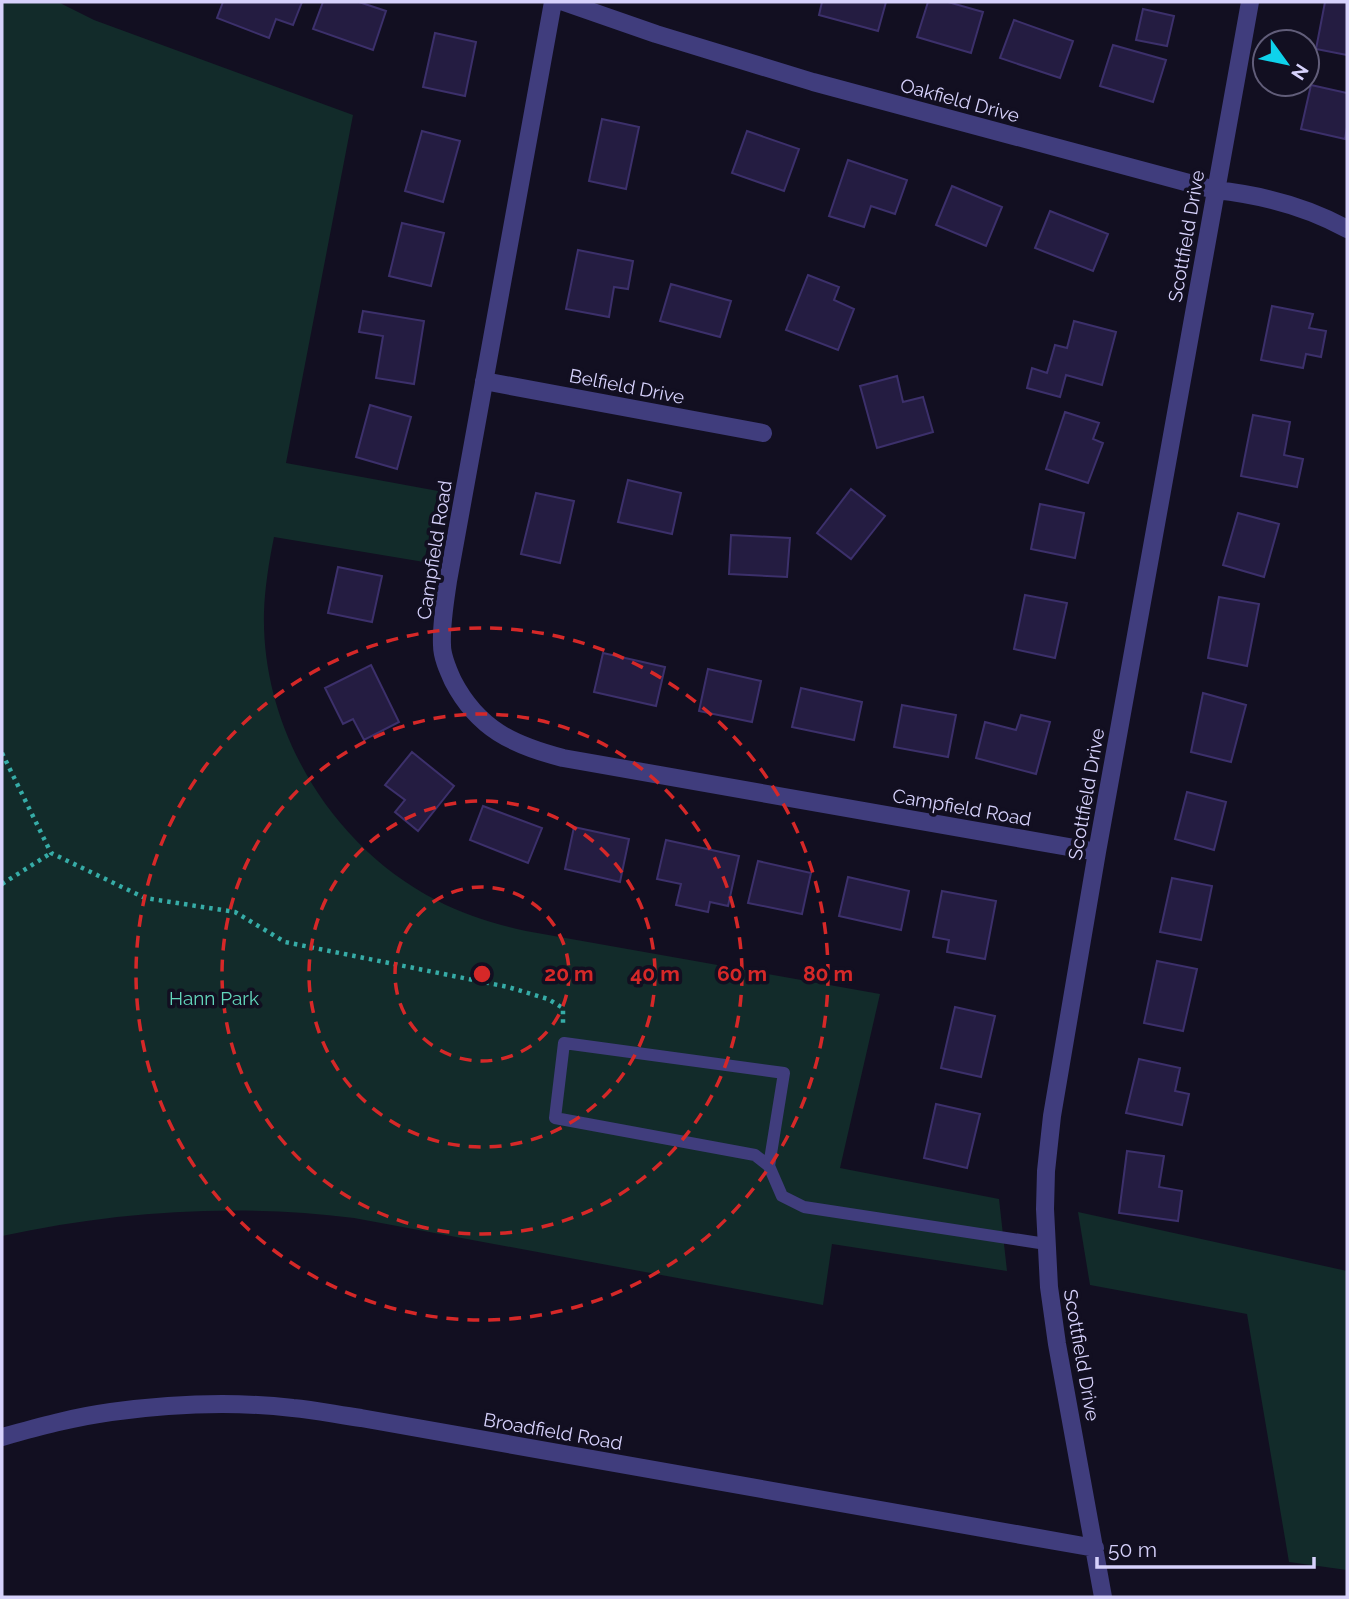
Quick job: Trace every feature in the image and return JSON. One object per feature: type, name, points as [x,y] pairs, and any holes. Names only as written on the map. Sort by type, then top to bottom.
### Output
[{"type":"street","name":"Campfield Road","points":[[552,2],[448,581],[442,648],[459,693],[474,713],[493,730],[535,751],[563,758],[1097,852]]},
{"type":"street","name":"Oakfield Drive","points":[[564,2],[656,34],[814,82],[1215,190],[1271,198],[1307,210],[1347,229]]},
{"type":"street","name":"Scottfield Drive","points":[[1104,1597],[1049,1287],[1046,1171],[1052,1116],[1097,852],[1250,2]]},
{"type":"street","name":"Belfield Drive","points":[[484,381],[763,433]]},
{"type":"street","name":"Broadfield Road","points":[[2,1437],[110,1412],[177,1406],[292,1408],[1095,1548]]},
{"type":"lane","points":[[769,1166],[784,1073],[564,1043],[555,1118],[755,1155],[769,1166],[782,1195],[804,1207],[1046,1244]]},
{"type":"path","points":[[2,753],[51,853],[145,898],[235,912],[285,942],[508,987],[548,999],[563,1008],[564,1043]]},
{"type":"path","points":[[2,884],[51,853]]},
{"type":"green space","name":"Hann Park","points":[[2,2],[58,2],[94,20],[353,115],[286,463],[438,491],[424,562],[274,537],[264,612],[266,656],[275,699],[289,740],[310,780],[335,816],[364,849],[398,877],[436,900],[480,918],[526,931],[880,994],[840,1168],[999,1199],[1007,1271],[832,1244],[823,1305],[354,1218],[310,1213],[221,1211],[133,1215],[2,1236]]},
{"type":"green space","points":[[1078,1212],[1347,1271],[1347,1570],[1289,1562],[1247,1314],[1090,1285]]},
{"type":"building","points":[[223,2],[302,2],[293,25],[276,19],[269,38],[217,18]]},
{"type":"building","points":[[323,2],[359,2],[386,11],[373,50],[313,29]]},
{"type":"building","points":[[822,2],[886,2],[878,31],[819,15]]},
{"type":"building","points":[[928,2],[948,2],[983,12],[971,53],[917,37]]},
{"type":"building","points":[[1325,2],[1347,2],[1347,55],[1321,50],[1320,28]]},
{"type":"building","points":[[1143,9],[1174,16],[1167,46],[1136,40]]},
{"type":"building","points":[[1014,20],[1073,41],[1060,78],[1000,58]]},
{"type":"building","points":[[435,33],[476,42],[465,96],[423,87]]},
{"type":"building","points":[[1113,45],[1166,60],[1153,102],[1100,86]]},
{"type":"building","points":[[1321,87],[1347,93],[1345,139],[1301,129],[1308,98],[1321,98]]},
{"type":"building","points":[[602,119],[639,127],[626,189],[589,181]]},
{"type":"building","points":[[422,131],[460,141],[443,202],[405,191]]},
{"type":"building","points":[[747,131],[799,149],[784,191],[732,173]]},
{"type":"building","points":[[848,160],[907,180],[895,214],[871,206],[864,227],[829,216]]},
{"type":"building","points":[[952,186],[1002,207],[986,246],[936,225]]},
{"type":"building","points":[[1050,211],[1108,234],[1093,271],[1035,248]]},
{"type":"building","points":[[402,223],[444,233],[431,286],[389,276]]},
{"type":"building","points":[[578,250],[633,261],[628,289],[614,287],[609,317],[566,309]]},
{"type":"building","points":[[808,275],[839,287],[834,300],[854,309],[838,350],[786,330]]},
{"type":"building","points":[[671,284],[731,301],[720,337],[660,321]]},
{"type":"building","points":[[1272,306],[1313,314],[1309,328],[1326,331],[1321,357],[1306,354],[1303,368],[1261,360]]},
{"type":"building","points":[[363,311],[424,321],[414,384],[376,378],[383,336],[359,332]]},
{"type":"building","points":[[1074,321],[1116,332],[1102,385],[1066,375],[1060,397],[1027,388],[1032,368],[1047,373],[1055,345],[1067,348]]},
{"type":"building","points":[[897,376],[903,402],[923,397],[933,432],[877,448],[860,386]]},
{"type":"building","points":[[370,405],[411,417],[397,469],[356,457]]},
{"type":"building","points":[[1065,412],[1099,423],[1093,439],[1103,443],[1088,483],[1046,469]]},
{"type":"building","points":[[1253,415],[1290,422],[1284,455],[1303,459],[1297,487],[1241,476]]},
{"type":"building","points":[[628,480],[681,493],[672,534],[618,522]]},
{"type":"building","points":[[851,489],[885,516],[851,559],[817,533]]},
{"type":"building","points":[[536,493],[574,501],[560,563],[521,554]]},
{"type":"building","points":[[1040,504],[1084,513],[1075,558],[1031,549]]},
{"type":"building","points":[[1238,513],[1279,524],[1264,577],[1223,565]]},
{"type":"building","points":[[731,535],[790,538],[787,577],[729,574]]},
{"type":"building","points":[[338,567],[382,576],[372,622],[328,613]]},
{"type":"building","points":[[1025,595],[1067,603],[1055,658],[1014,649]]},
{"type":"building","points":[[1219,597],[1259,604],[1247,666],[1208,658]]},
{"type":"building","points":[[603,653],[665,667],[656,706],[594,692]]},
{"type":"building","points":[[371,665],[399,722],[364,740],[353,719],[343,724],[325,688]]},
{"type":"building","points":[[708,669],[761,681],[752,722],[699,711]]},
{"type":"building","points":[[801,688],[862,702],[854,740],[792,727]]},
{"type":"building","points":[[1203,693],[1246,705],[1231,762],[1191,752]]},
{"type":"building","points":[[902,705],[956,715],[948,757],[894,747]]},
{"type":"building","points":[[1021,715],[1050,722],[1036,774],[976,758],[985,722],[1016,730]]},
{"type":"building","points":[[412,752],[454,786],[418,831],[395,812],[405,800],[385,785]]},
{"type":"building","points":[[1187,792],[1226,802],[1214,850],[1175,839]]},
{"type":"building","points":[[483,806],[542,828],[528,863],[470,840]]},
{"type":"building","points":[[574,827],[629,839],[620,882],[565,869]]},
{"type":"building","points":[[666,840],[739,856],[728,906],[710,902],[708,912],[676,905],[681,884],[657,879]]},
{"type":"building","points":[[758,861],[811,873],[802,914],[748,903]]},
{"type":"building","points":[[848,877],[909,891],[901,930],[839,916]]},
{"type":"building","points":[[1172,878],[1212,886],[1201,940],[1160,932]]},
{"type":"building","points":[[942,891],[996,901],[985,959],[947,952],[949,940],[933,937]]},
{"type":"building","points":[[1157,961],[1197,969],[1183,1031],[1144,1023]]},
{"type":"building","points":[[955,1007],[995,1016],[981,1077],[941,1068]]},
{"type":"building","points":[[1139,1059],[1180,1068],[1175,1091],[1189,1094],[1182,1125],[1126,1113]]},
{"type":"building","points":[[936,1104],[980,1114],[967,1168],[924,1158]]},
{"type":"building","points":[[1127,1151],[1164,1156],[1159,1187],[1182,1191],[1178,1221],[1119,1213]]}]
